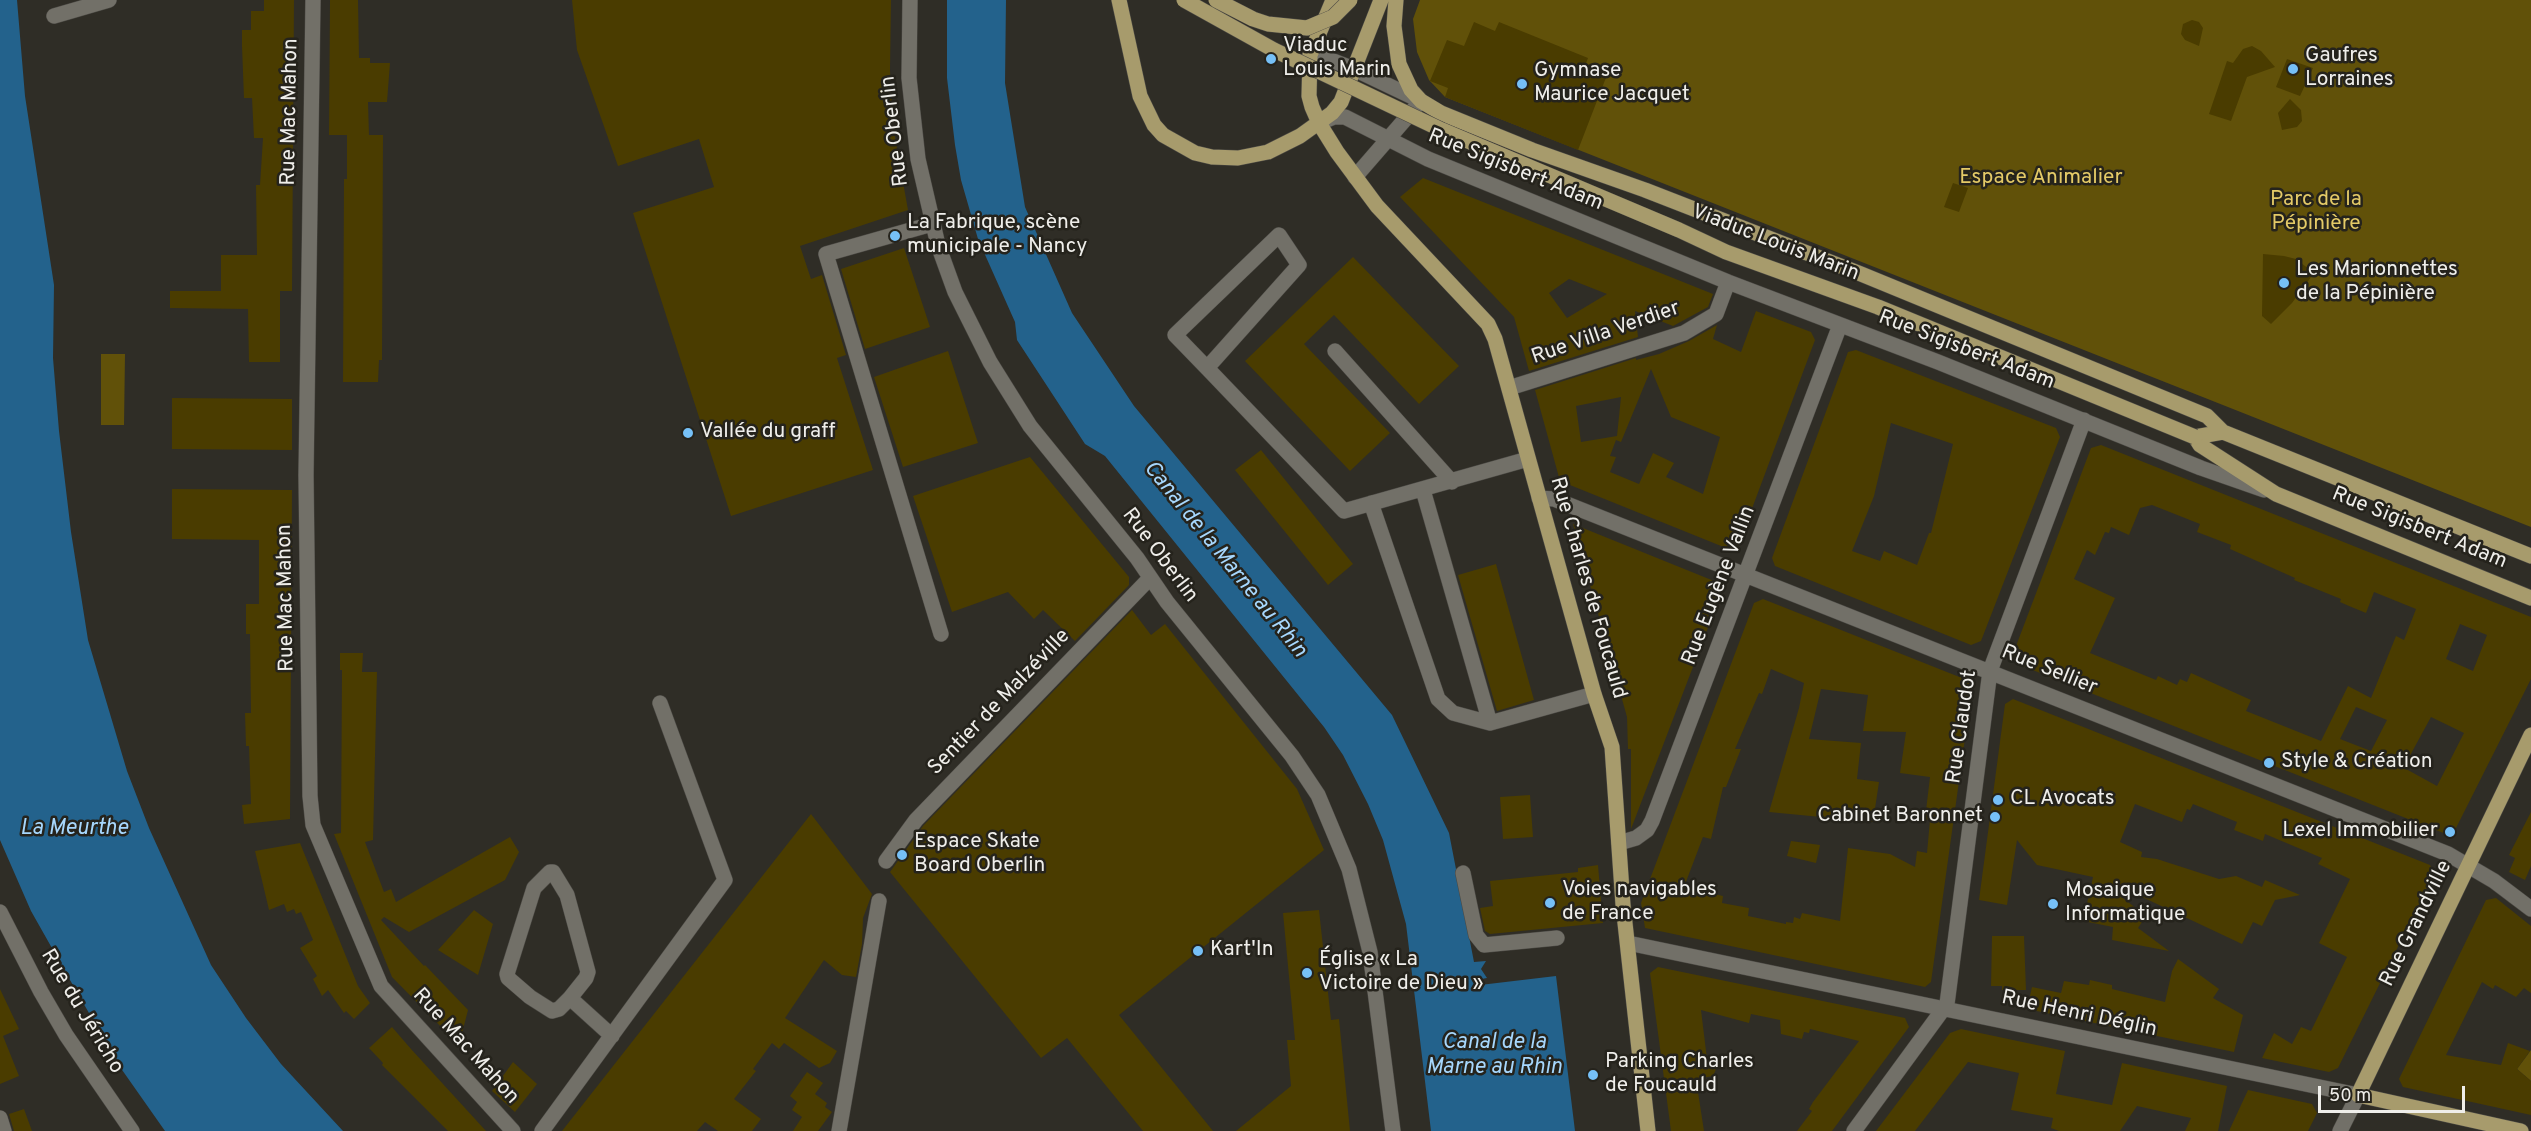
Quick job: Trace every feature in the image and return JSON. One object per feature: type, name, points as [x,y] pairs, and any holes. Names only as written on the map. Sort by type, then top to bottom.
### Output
[{"type":"main road","points":[[1119,0],[1125,37],[1147,114],[1163,135],[1195,153],[1212,157],[1252,157],[1268,152],[1332,113],[1341,102],[1381,0]]},
{"type":"main road","name":"Viaduc Louis Marin","points":[[1184,0],[1274,50],[1442,130],[1679,230],[1725,252],[1878,307],[2195,437],[2200,445],[2276,494]]},
{"type":"main road","points":[[1216,0],[1260,22],[1290,28],[1307,28],[1333,17],[1350,0]]},
{"type":"main road","name":"Rue Charles de Foucauld","points":[[1333,0],[1311,52],[1308,73],[1309,96],[1319,123],[1355,177],[1389,220],[1488,324],[1495,339],[1594,694],[1612,747],[1618,843],[1648,1131]]},
{"type":"main road","name":"Rue Sigisbert Adam","points":[[1396,0],[1394,26],[1399,64],[1411,90],[1421,101],[1441,113],[1861,274],[2207,416],[2223,432],[2531,556]]},
{"type":"main road","points":[[2195,437],[2223,432]]},
{"type":"main road","name":"Rue Sigisbert Adam","points":[[2276,494],[2531,598]]},
{"type":"main road","name":"Rue Grandville","points":[[2358,1095],[2531,735]]},
{"type":"main road","name":"Rue Henri Déglin","points":[[2358,1095],[2521,1131]]},
{"type":"street","points":[[54,16],[109,0]]},
{"type":"street","name":"Rue Mac Mahon","points":[[313,0],[306,486],[310,796],[314,825],[381,986],[513,1131]]},
{"type":"street","name":"Rue Oberlin","points":[[910,0],[909,78],[918,159],[932,224],[956,292],[990,362],[1030,426],[1137,558],[1167,602],[1292,756],[1318,795],[1349,869],[1370,952],[1393,1131]]},
{"type":"street","points":[[1311,52],[1354,69],[1421,101]]},
{"type":"street","name":"Rue Sigisbert Adam","points":[[1355,177],[1421,101]]},
{"type":"street","name":"Rue Sigisbert Adam","points":[[1319,123],[1334,117],[1345,117],[1428,159],[1728,282],[2084,420],[2201,468],[2276,494]]},
{"type":"street","points":[[932,224],[826,254],[941,634]]},
{"type":"street","points":[[1207,368],[1299,265],[1278,235],[1175,335],[1344,511],[1528,459]]},
{"type":"street","name":"Rue Villa Verdier","points":[[1509,388],[1684,333],[1716,314],[1728,282]]},
{"type":"street","name":"Rue Eugène Vallin","points":[[1618,843],[1636,838],[1647,830],[1652,821],[1840,325]]},
{"type":"street","points":[[1335,351],[1452,482]]},
{"type":"street","name":"Rue Claudot","points":[[1854,1131],[1947,1004],[1990,671],[2084,420]]},
{"type":"street","points":[[1423,489],[1490,723]]},
{"type":"street","name":"Rue Sellier","points":[[1539,498],[1554,499],[2448,854],[2494,881],[2531,909]]},
{"type":"street","points":[[1371,503],[1438,699],[1453,713],[1490,723],[1594,694]]},
{"type":"street","name":"Sentier de Malzéville","points":[[886,861],[916,820],[1150,578]]},
{"type":"street","points":[[542,1131],[725,879],[660,703]]},
{"type":"street","points":[[550,872],[553,872],[567,895],[588,972],[570,998],[559,1009],[552,1011],[510,982],[507,974],[534,888],[550,872]]},
{"type":"street","points":[[1463,873],[1476,935],[1484,945],[1557,938]]},
{"type":"street","points":[[839,1131],[879,901]]},
{"type":"street","name":"Rue du Jéricho","points":[[0,912],[66,1035],[132,1131]]},
{"type":"street","name":"Rue Henri Déglin","points":[[1628,944],[2358,1095]]},
{"type":"street","points":[[570,998],[612,1035]]},
{"type":"street","name":"Rue Grandville","points":[[2340,1131],[2358,1095]]},
{"type":"street","points":[[0,1118],[4,1131]]},
{"type":"green space","name":"Parc de la Pépinière","points":[[1420,0],[2531,0],[2531,527],[1445,97],[1429,80],[1417,52],[1413,19]]},
{"type":"green space","points":[[101,354],[125,354],[124,425],[101,425]]},
{"type":"green space","points":[[2531,1050],[2531,1081],[2517,1069]]},
{"type":"water","name":"La Meurthe","points":[[0,0],[17,0],[25,96],[54,285],[53,358],[59,431],[71,532],[88,640],[127,771],[149,828],[211,965],[246,1018],[281,1064],[343,1131],[165,1131],[120,1067],[70,980],[31,911],[0,840]]},
{"type":"water","name":"Canal de la Marne au Rhin","points":[[947,0],[1006,0],[1005,83],[1025,207],[1072,313],[1134,406],[1392,715],[1449,833],[1474,962],[1486,961],[1481,969],[1487,978],[1476,980],[1477,983],[1480,985],[1556,976],[1575,1131],[1431,1131],[1406,924],[1383,840],[1368,804],[1343,755],[1324,727],[1105,456],[1085,444],[1017,340],[1015,322],[978,239],[961,180],[947,78]]},
{"type":"building","points":[[264,0],[294,0],[292,291],[280,291],[280,362],[249,362],[248,309],[170,308],[170,291],[221,291],[221,255],[257,255],[256,185],[260,185],[263,138],[254,138],[252,98],[244,98],[242,30],[251,30],[251,11],[264,11]]},
{"type":"building","points":[[330,0],[358,0],[359,58],[370,58],[370,63],[390,63],[387,102],[368,102],[369,135],[383,135],[382,360],[379,360],[378,382],[343,382],[344,179],[347,179],[347,135],[329,135]]},
{"type":"building","points":[[572,0],[891,0],[890,70],[893,126],[908,210],[800,246],[811,279],[822,275],[846,355],[837,358],[873,470],[731,516],[633,213],[714,187],[699,139],[618,166],[577,50]]},
{"type":"building","points":[[2192,20],[2199,22],[2203,28],[2199,46],[2185,40],[2181,34],[2183,24]]},
{"type":"building","name":"Gymnase Maurice Jacquet","points":[[1474,22],[1495,31],[1499,22],[1588,58],[1585,66],[1607,75],[1578,150],[1445,97],[1448,88],[1430,81],[1447,40],[1464,46]]},
{"type":"building","points":[[2252,46],[2261,51],[2275,67],[2247,77],[2231,121],[2209,114],[2227,61],[2233,63],[2243,49]]},
{"type":"building","points":[[2287,59],[2313,68],[2300,96],[2276,87]]},
{"type":"building","points":[[2290,99],[2301,110],[2302,121],[2297,127],[2282,130],[2278,113]]},
{"type":"building","points":[[1423,178],[1713,294],[1708,307],[1673,326],[1635,311],[1638,337],[1529,371],[1514,317],[1400,197]],"holes":[[[1569,279],[1607,294],[1567,318],[1549,293]]]},
{"type":"building","points":[[1953,183],[1968,188],[1959,212],[1944,207]]},
{"type":"building","points":[[904,248],[930,327],[865,349],[841,269]]},
{"type":"building","name":"Les Marionnettes de la Pépinière","points":[[2263,254],[2296,259],[2314,273],[2292,303],[2271,324],[2262,316]]},
{"type":"building","points":[[1353,257],[1459,366],[1419,404],[1334,315],[1304,344],[1390,433],[1350,471],[1245,361]]},
{"type":"building","points":[[1756,311],[1811,332],[1815,340],[1738,546],[1731,550],[1560,481],[1535,390],[1636,358],[1636,360],[1659,354],[1717,325],[1713,339],[1741,352]],"holes":[[[1651,369],[1671,417],[1720,437],[1703,494],[1666,477],[1674,463],[1653,453],[1639,484],[1610,472],[1616,457],[1610,456],[1616,440],[1621,442]],[[1621,397],[1617,436],[1581,442],[1576,406]]]},
{"type":"building","points":[[1856,350],[2056,428],[2060,437],[1981,641],[1971,645],[1775,566],[1772,558],[1848,352]],"holes":[[[1891,423],[1953,444],[1931,533],[1929,533],[1917,565],[1884,551],[1880,561],[1852,551],[1874,496]]]},
{"type":"building","points":[[948,351],[978,443],[903,467],[874,377]]},
{"type":"building","points":[[172,398],[292,399],[292,450],[172,449]]},
{"type":"building","points":[[2101,445],[2531,617],[2531,679],[2455,830],[2446,834],[2015,663],[2013,654],[2091,448]],"holes":[[[2152,505],[2200,524],[2197,532],[2231,545],[2230,549],[2295,578],[2294,580],[2341,599],[2340,602],[2366,613],[2374,592],[2416,609],[2404,640],[2396,636],[2371,698],[2348,686],[2321,741],[2246,711],[2251,700],[2191,673],[2187,682],[2180,679],[2177,685],[2158,676],[2156,680],[2090,653],[2115,598],[2074,579],[2087,550],[2095,555],[2105,532],[2109,533],[2111,527],[2129,535],[2140,508]],[[2460,624],[2487,635],[2473,671],[2446,659]],[[2356,707],[2387,720],[2371,751],[2340,739]],[[2431,717],[2464,733],[2437,786],[2406,769],[2409,762],[2407,761]]]},
{"type":"building","points":[[1261,450],[1353,564],[1328,585],[1235,470]]},
{"type":"building","points":[[1030,457],[1129,577],[1129,585],[1075,641],[1043,610],[1034,619],[1008,592],[952,612],[913,496]]},
{"type":"building","points":[[172,489],[292,490],[290,819],[244,824],[242,805],[251,804],[249,746],[246,746],[245,713],[251,713],[250,634],[246,634],[246,604],[259,604],[259,540],[172,539]]},
{"type":"building","points":[[1573,524],[1719,583],[1722,591],[1631,829],[1631,749],[1628,749],[1627,717]]},
{"type":"building","points":[[1496,564],[1534,700],[1497,711],[1458,575]]},
{"type":"building","points":[[1763,599],[1967,680],[1972,688],[1931,982],[1925,987],[1645,928],[1641,903],[1754,603]],"holes":[[[1771,669],[1804,683],[1769,812],[1873,822],[1879,782],[1857,779],[1861,743],[1809,739],[1821,689],[1868,695],[1863,731],[1906,732],[1900,773],[1930,777],[1925,819],[1930,820],[1927,853],[1917,851],[1915,867],[1890,854],[1848,848],[1840,921],[1802,913],[1800,919],[1794,917],[1793,923],[1786,922],[1786,924],[1748,916],[1749,908],[1722,903],[1723,896],[1684,887],[1703,837],[1711,839],[1723,787],[1726,787],[1741,749],[1735,749],[1759,693],[1762,694]]]},
{"type":"building","points":[[1132,610],[1151,635],[1165,624],[1297,789],[1324,850],[1119,1015],[1213,1131],[1143,1131],[1067,1038],[1041,1058],[890,872],[923,826]]},
{"type":"building","points":[[340,653],[363,653],[362,672],[377,672],[373,840],[365,842],[384,892],[391,889],[396,902],[510,837],[519,852],[505,880],[409,932],[384,917],[381,920],[468,1010],[459,1045],[392,977],[334,834],[341,833],[342,670],[340,670]]},
{"type":"building","points":[[2013,699],[2430,865],[2434,874],[2338,1068],[2329,1072],[2262,1058],[2274,1033],[2292,1044],[2301,1027],[2311,1031],[2347,957],[2319,943],[2350,879],[2318,864],[2322,858],[2265,834],[2263,841],[2234,830],[2237,822],[2193,804],[2190,810],[2187,809],[2182,822],[2135,804],[2120,842],[2142,852],[2141,857],[2157,859],[2219,879],[2236,876],[2262,887],[2265,880],[2300,895],[2275,900],[2262,926],[2253,922],[2242,944],[2123,888],[2119,895],[2146,916],[2138,928],[2169,951],[2112,940],[2113,927],[2083,921],[2093,877],[2037,865],[2017,840],[2007,905],[1979,900],[2005,704]]},
{"type":"building","points":[[1530,795],[1533,837],[1503,839],[1500,797]]},
{"type":"building","points":[[2531,812],[2531,866],[2525,880],[2509,872],[2515,858],[2509,855]]},
{"type":"building","points":[[811,814],[872,894],[863,918],[862,944],[856,977],[842,975],[824,960],[785,1018],[837,1051],[830,1063],[819,1068],[784,1043],[779,1049],[772,1043],[753,1069],[756,1071],[734,1099],[761,1119],[752,1131],[718,1131],[705,1122],[697,1131],[562,1131]]},
{"type":"building","points":[[1791,841],[1820,845],[1816,863],[1787,856]]},
{"type":"building","points":[[300,843],[358,986],[370,1003],[354,1019],[346,1011],[344,1013],[328,990],[322,996],[313,979],[317,976],[300,948],[313,940],[301,912],[296,914],[294,909],[287,912],[284,904],[269,910],[255,851]]},
{"type":"building","name":"Voies navigables de France","points":[[1598,865],[1603,923],[1490,934],[1485,931],[1480,908],[1493,906],[1490,881],[1578,872],[1578,868]]},
{"type":"building","points":[[2496,898],[2531,926],[2531,993],[2524,988],[2516,997],[2495,985],[2493,989],[2482,982],[2446,1055],[2501,1065],[2508,1043],[2530,1051],[2517,1069],[2531,1081],[2531,1115],[2403,1087],[2399,1079],[2486,900]]},
{"type":"building","points":[[474,910],[493,924],[478,975],[438,950]]},
{"type":"building","points":[[1319,910],[1331,1020],[1339,1019],[1350,1131],[1236,1131],[1291,1086],[1287,1040],[1295,1040],[1283,913]]},
{"type":"building","points":[[1992,936],[2024,936],[2026,990],[2002,990],[2002,986],[1991,986]]},
{"type":"building","points":[[2178,959],[2219,989],[2213,998],[2243,1015],[2234,1052],[2027,1009],[2032,987],[2061,993],[2064,981],[2089,985],[2090,980],[2112,985],[2112,989],[2165,1002],[2172,971]]},
{"type":"building","points":[[1658,967],[1905,1018],[1909,1027],[1832,1131],[1797,1131],[1812,1111],[1809,1109],[1813,1102],[1859,1041],[1810,1029],[1809,1033],[1804,1032],[1802,1039],[1781,1034],[1780,1020],[1751,1014],[1749,1023],[1701,1010],[1707,1059],[1722,1056],[1713,1076],[1696,1079],[1704,1131],[1671,1131],[1650,973]]},
{"type":"building","points":[[0,989],[19,1029],[3,1036],[19,1076],[0,1084]]},
{"type":"building","points":[[392,1027],[486,1131],[448,1131],[382,1065],[383,1063],[369,1048]]},
{"type":"building","points":[[1961,1029],[2065,1051],[2056,1094],[2112,1105],[2122,1063],[2227,1086],[2218,1131],[2185,1131],[2191,1118],[2137,1106],[2120,1131],[2059,1131],[2051,1128],[2053,1118],[2011,1110],[2019,1073],[1968,1062],[1915,1131],[1876,1131],[1950,1033]]},
{"type":"building","points":[[513,1062],[537,1084],[515,1112],[492,1091]]},
{"type":"building","points":[[807,1072],[823,1083],[815,1094],[827,1103],[825,1107],[832,1112],[818,1131],[793,1131],[802,1117],[792,1110],[797,1102],[790,1096]]},
{"type":"building","points":[[2248,1090],[2312,1104],[2317,1113],[2308,1131],[2229,1131]]},
{"type":"building","points":[[24,1109],[32,1131],[14,1131],[9,1114]]},
{"type":"place","name":"Viaduc Louis Marin","points":[[1271,59]]},
{"type":"place","name":"Gaufres Lorraines","points":[[2293,69]]},
{"type":"place","name":"Gymnase Maurice Jacquet","points":[[1522,84]]},
{"type":"place","name":"La Fabrique, scène municipale - Nancy","points":[[895,236]]},
{"type":"place","name":"Les Marionnettes de la Pépinière","points":[[2284,283]]},
{"type":"place","name":"Vallée du graff","points":[[688,433]]},
{"type":"place","name":"Style & Création","points":[[2269,763]]},
{"type":"place","name":"CL Avocats","points":[[1998,800]]},
{"type":"place","name":"Cabinet Baronnet","points":[[1995,817]]},
{"type":"place","name":"Lexel Immobilier","points":[[2450,832]]},
{"type":"place","name":"Espace Skate Board Oberlin","points":[[902,855]]},
{"type":"place","name":"Voies navigables de France","points":[[1550,903]]},
{"type":"place","name":"Mosaique Informatique","points":[[2053,904]]},
{"type":"place","name":"Kart'In","points":[[1198,951]]},
{"type":"place","name":"Église « La Victoire de Dieu »","points":[[1307,973]]},
{"type":"place","name":"Parking Charles de Foucauld","points":[[1593,1075]]},
{"type":"park label","name":"Espace Animalier","points":[[2041,179]]}]
